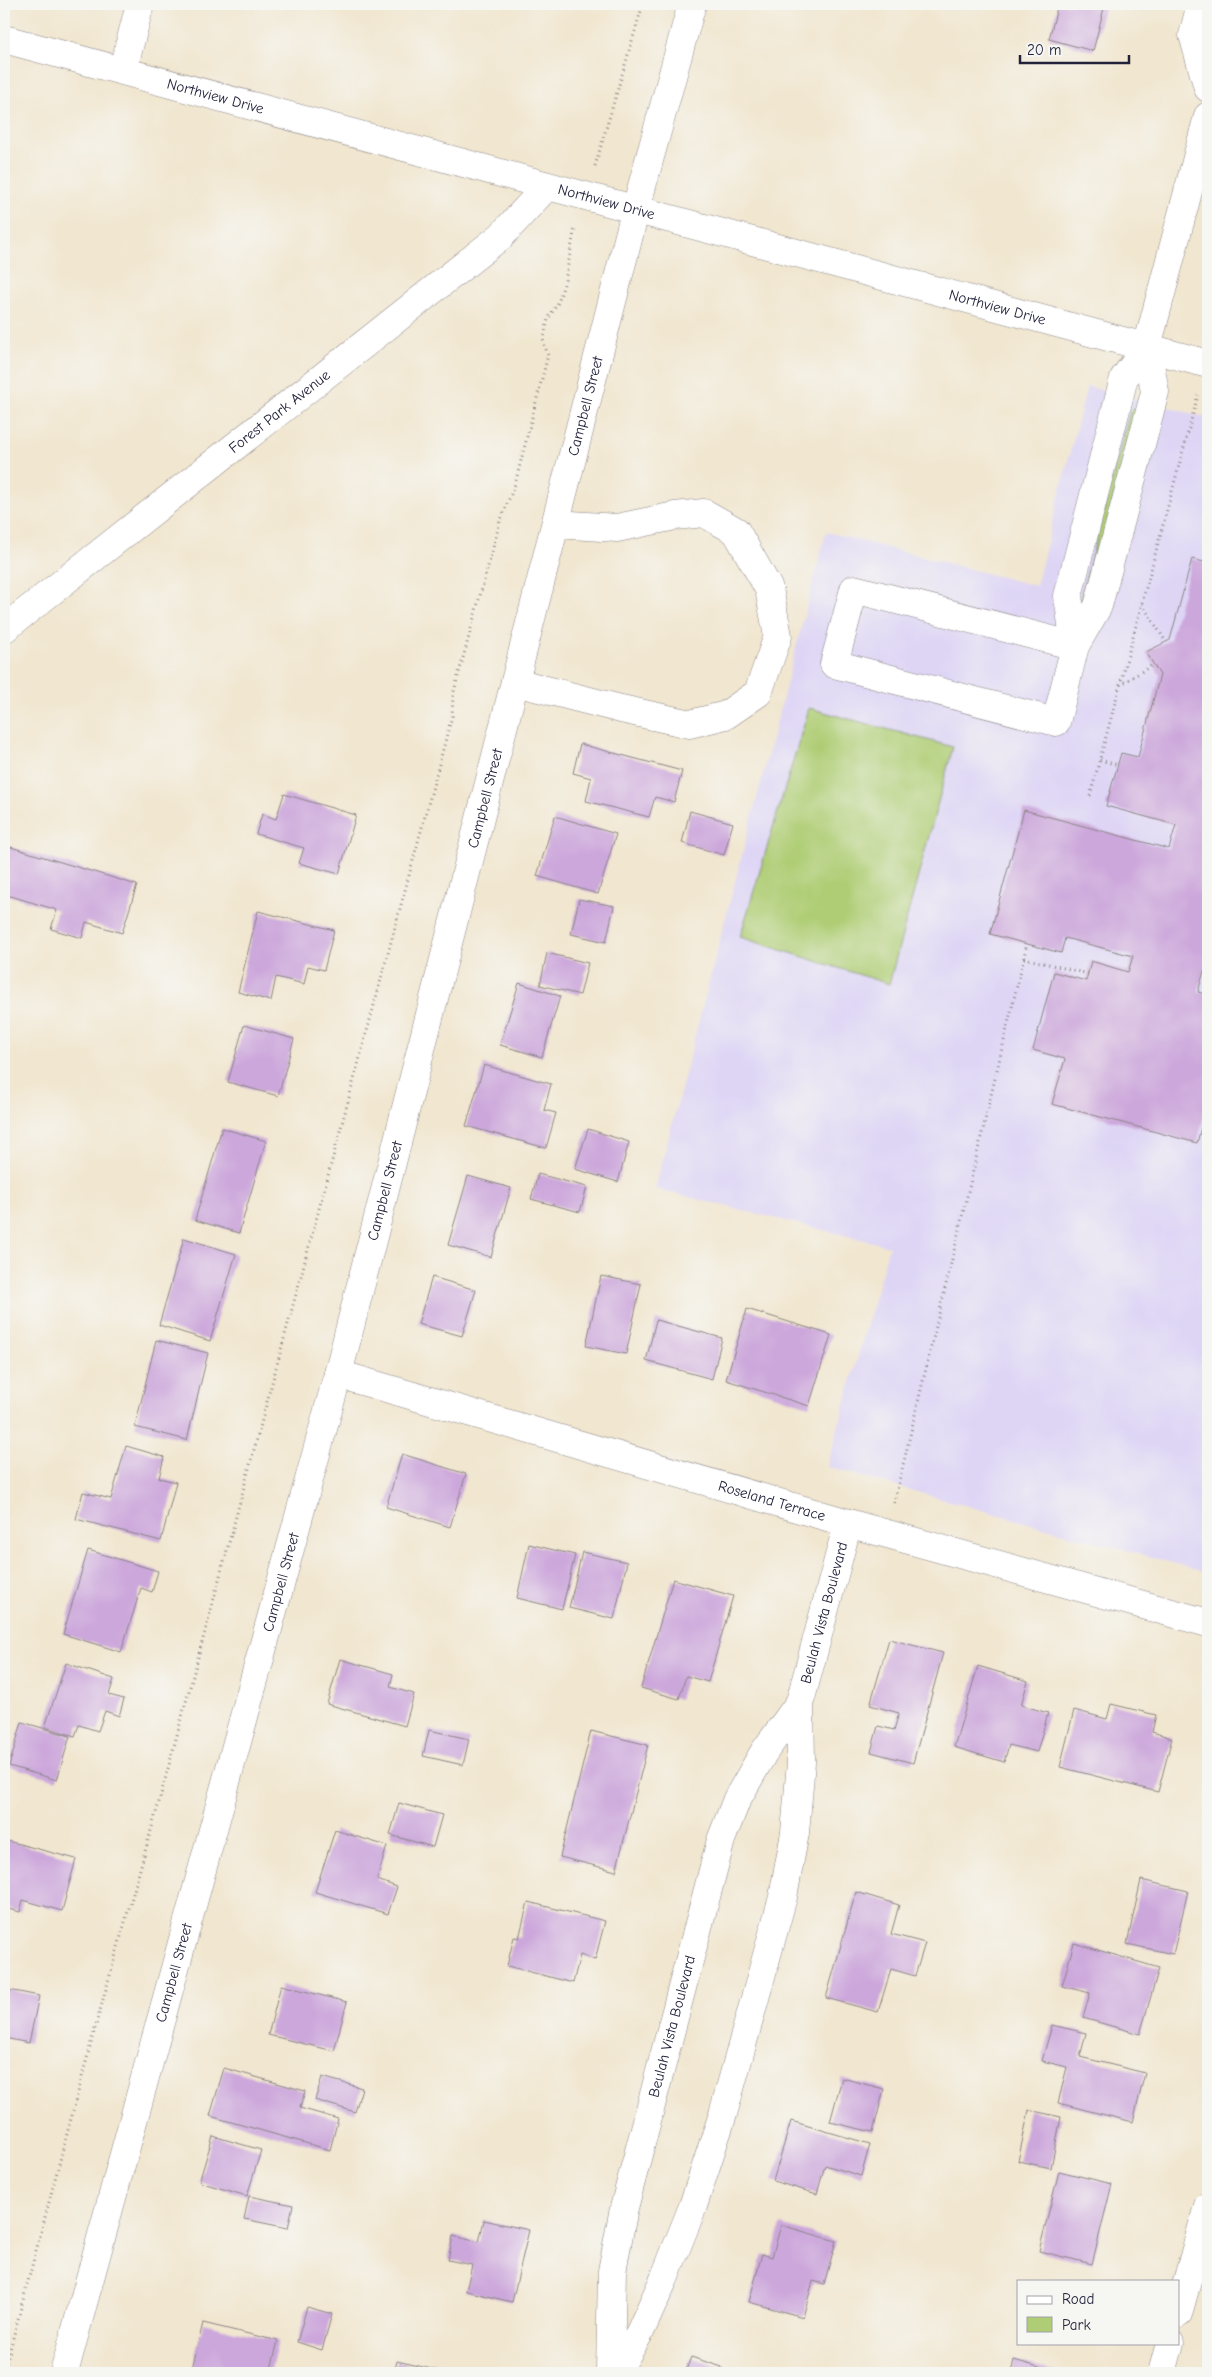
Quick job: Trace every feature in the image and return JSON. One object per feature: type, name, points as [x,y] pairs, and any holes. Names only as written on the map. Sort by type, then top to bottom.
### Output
[{"type":"street","points":[[123,70],[140,4]]},
{"type":"street","name":"Campbell Street","points":[[64,2373],[338,1374],[636,208],[692,4]]},
{"type":"street","points":[[1201,4],[1193,35],[1208,88]]},
{"type":"street","name":"Northview Drive","points":[[4,39],[547,186],[636,208],[1207,364]]},
{"type":"street","points":[[1075,646],[854,589],[834,664],[1056,722],[1075,646],[1098,606],[1155,392],[1147,347],[1208,116]]},
{"type":"street","name":"Forest Park Avenue","points":[[4,629],[501,236],[547,186]]},
{"type":"street","points":[[515,682],[621,709],[690,724],[726,715],[758,693],[778,636],[769,589],[736,531],[704,513],[675,516],[617,528],[556,524]]},
{"type":"street","name":"Roseland Terrace","points":[[338,1374],[886,1534],[1208,1623]]},
{"type":"street","name":"Beulah Vista Boulevard","points":[[616,2373],[640,2332],[664,2279],[693,2206],[723,2114],[783,1897],[795,1833],[801,1762],[800,1702],[848,1523]]},
{"type":"street","name":"Beulah Vista Boulevard","points":[[610,2373],[612,2271],[624,2208],[721,1840],[737,1799],[764,1752],[800,1702]]},
{"type":"street","points":[[1180,2307],[1208,2206]]},
{"type":"street","points":[[1162,2373],[1170,2344]]},
{"type":"path","points":[[4,2372],[94,2028],[159,1802],[452,716],[453,695],[494,541],[515,484],[548,356],[543,342],[548,319],[558,303],[565,281],[572,237],[607,130],[643,4]]},
{"type":"path","points":[[1090,796],[1207,364]]},
{"type":"path","points":[[1142,603],[1166,642]]},
{"type":"path","points":[[1120,685],[1154,664]]},
{"type":"path","points":[[1100,760],[1118,765]]},
{"type":"path","points":[[886,1534],[1027,944]]},
{"type":"path","points":[[1024,958],[1088,974]]},
{"type":"shaded area","points":[[1087,386],[1208,418],[1208,1573],[827,1467],[889,1246],[655,1189],[826,532],[1036,586]]},
{"type":"green space","points":[[1133,408],[1136,409],[1088,599],[1083,602],[1080,601],[1130,411]]},
{"type":"green space","points":[[809,708],[953,747],[889,984],[740,937]]},
{"type":"building","points":[[1058,4],[1105,4],[1093,51],[1049,39]]},
{"type":"building","points":[[1192,559],[1208,563],[1208,973],[1204,971],[1198,992],[1208,995],[1208,1101],[1197,1143],[1052,1104],[1065,1059],[1033,1050],[1054,972],[1086,981],[1091,961],[1128,972],[1133,956],[1065,938],[1061,953],[990,934],[1024,810],[1169,849],[1176,825],[1106,806],[1121,753],[1138,757],[1160,675],[1146,652],[1170,640]]},
{"type":"building","points":[[580,744],[682,771],[674,802],[655,797],[649,817],[586,801],[591,778],[573,773]]},
{"type":"building","points":[[284,794],[356,815],[339,874],[299,863],[304,848],[256,834],[262,814],[276,819]]},
{"type":"building","points":[[690,811],[733,823],[724,855],[682,843]]},
{"type":"building","points":[[555,816],[616,834],[598,894],[537,876]]},
{"type":"building","points":[[4,845],[137,885],[122,933],[86,922],[82,938],[51,929],[57,910],[4,894]]},
{"type":"building","points":[[579,899],[614,906],[606,942],[571,934]]},
{"type":"building","points":[[258,911],[334,930],[324,970],[308,966],[304,984],[276,977],[271,1001],[238,992]]},
{"type":"building","points":[[547,953],[588,963],[580,995],[540,985]]},
{"type":"building","points":[[519,983],[560,996],[542,1057],[500,1045]]},
{"type":"building","points":[[244,1025],[294,1039],[278,1096],[228,1082]]},
{"type":"building","points":[[484,1065],[551,1084],[544,1110],[556,1113],[546,1148],[466,1126]]},
{"type":"building","points":[[222,1128],[266,1141],[239,1233],[195,1220]]},
{"type":"building","points":[[588,1129],[629,1142],[618,1182],[575,1169]]},
{"type":"building","points":[[538,1174],[587,1187],[580,1212],[531,1199]]},
{"type":"building","points":[[468,1176],[511,1188],[491,1257],[448,1245]]},
{"type":"building","points":[[184,1238],[236,1254],[210,1341],[159,1325]]},
{"type":"building","points":[[601,1276],[641,1284],[626,1354],[586,1346]]},
{"type":"building","points":[[432,1277],[476,1290],[462,1336],[418,1324]]},
{"type":"building","points":[[747,1309],[831,1335],[809,1406],[726,1380]]},
{"type":"building","points":[[656,1320],[722,1338],[712,1379],[646,1361]]},
{"type":"building","points":[[156,1340],[208,1353],[187,1440],[135,1427]]},
{"type":"building","points":[[126,1446],[164,1457],[159,1478],[176,1482],[161,1541],[76,1519],[83,1492],[111,1499]]},
{"type":"building","points":[[402,1454],[466,1474],[450,1527],[386,1507]]},
{"type":"building","points":[[529,1544],[575,1555],[562,1609],[517,1598]]},
{"type":"building","points":[[88,1550],[158,1571],[152,1592],[141,1588],[121,1652],[63,1634]]},
{"type":"building","points":[[582,1552],[627,1562],[614,1619],[569,1608]]},
{"type":"building","points":[[673,1579],[733,1596],[708,1682],[686,1676],[679,1699],[641,1688]]},
{"type":"building","points":[[889,1639],[943,1653],[913,1763],[871,1752],[878,1726],[894,1730],[899,1713],[870,1705]]},
{"type":"building","points":[[340,1659],[393,1674],[390,1687],[414,1694],[405,1726],[327,1704]]},
{"type":"building","points":[[66,1663],[114,1679],[109,1695],[124,1699],[119,1716],[105,1711],[98,1731],[79,1725],[75,1736],[45,1727]]},
{"type":"building","points":[[978,1666],[1028,1681],[1021,1705],[1048,1713],[1037,1752],[1009,1745],[1004,1762],[954,1747]]},
{"type":"building","points":[[1111,1704],[1156,1715],[1152,1732],[1172,1738],[1158,1792],[1060,1767],[1074,1710],[1107,1719]]},
{"type":"building","points":[[22,1722],[70,1736],[57,1780],[9,1766]]},
{"type":"building","points":[[429,1730],[469,1739],[463,1765],[423,1756]]},
{"type":"building","points":[[591,1731],[648,1745],[616,1871],[560,1857]]},
{"type":"building","points":[[399,1803],[442,1815],[433,1847],[390,1835]]},
{"type":"building","points":[[335,1830],[387,1846],[377,1880],[397,1887],[388,1914],[315,1892]]},
{"type":"building","points":[[4,1840],[76,1859],[62,1911],[23,1900],[20,1912],[4,1908]]},
{"type":"building","points":[[1141,1880],[1188,1891],[1173,1954],[1127,1944]]},
{"type":"building","points":[[856,1892],[899,1905],[891,1934],[925,1943],[915,1976],[891,1969],[878,2012],[826,1998]]},
{"type":"building","points":[[528,1902],[605,1921],[595,1960],[580,1955],[573,1983],[507,1966],[514,1937],[519,1938]]},
{"type":"building","points":[[1074,1943],[1159,1968],[1140,2034],[1083,2018],[1090,1993],[1062,1986]]},
{"type":"building","points":[[281,1985],[347,2002],[334,2051],[268,2035]]},
{"type":"building","points":[[4,1989],[39,1996],[29,2043],[4,2038]]},
{"type":"building","points":[[1052,2025],[1086,2033],[1080,2057],[1145,2073],[1133,2122],[1058,2103],[1067,2067],[1042,2061]]},
{"type":"building","points":[[224,2068],[305,2091],[300,2108],[338,2119],[330,2150],[210,2116]]},
{"type":"building","points":[[322,2077],[362,2088],[355,2112],[315,2100]]},
{"type":"building","points":[[842,2078],[884,2089],[873,2132],[830,2122]]},
{"type":"building","points":[[1029,2110],[1061,2117],[1051,2168],[1018,2161]]},
{"type":"building","points":[[791,2121],[870,2144],[861,2176],[825,2165],[817,2194],[773,2181]]},
{"type":"building","points":[[213,2136],[261,2150],[247,2196],[199,2182]]},
{"type":"building","points":[[1059,2171],[1112,2184],[1092,2264],[1039,2251]]},
{"type":"building","points":[[249,2196],[293,2205],[288,2228],[244,2219]]},
{"type":"building","points":[[484,2220],[529,2230],[512,2302],[466,2291],[472,2265],[448,2260],[453,2236],[479,2242]]},
{"type":"building","points":[[781,2225],[836,2241],[824,2284],[813,2281],[803,2317],[749,2302],[762,2254],[772,2257]]},
{"type":"building","points":[[307,2307],[332,2314],[322,2350],[297,2342]]},
{"type":"building","points":[[203,2323],[278,2341],[270,2373],[191,2373]]},
{"type":"building","points":[[691,2357],[722,2367],[720,2373],[685,2373]]},
{"type":"building","points":[[1014,2360],[1060,2373],[1011,2373]]},
{"type":"building","points":[[397,2361],[449,2373],[394,2373]]}]
